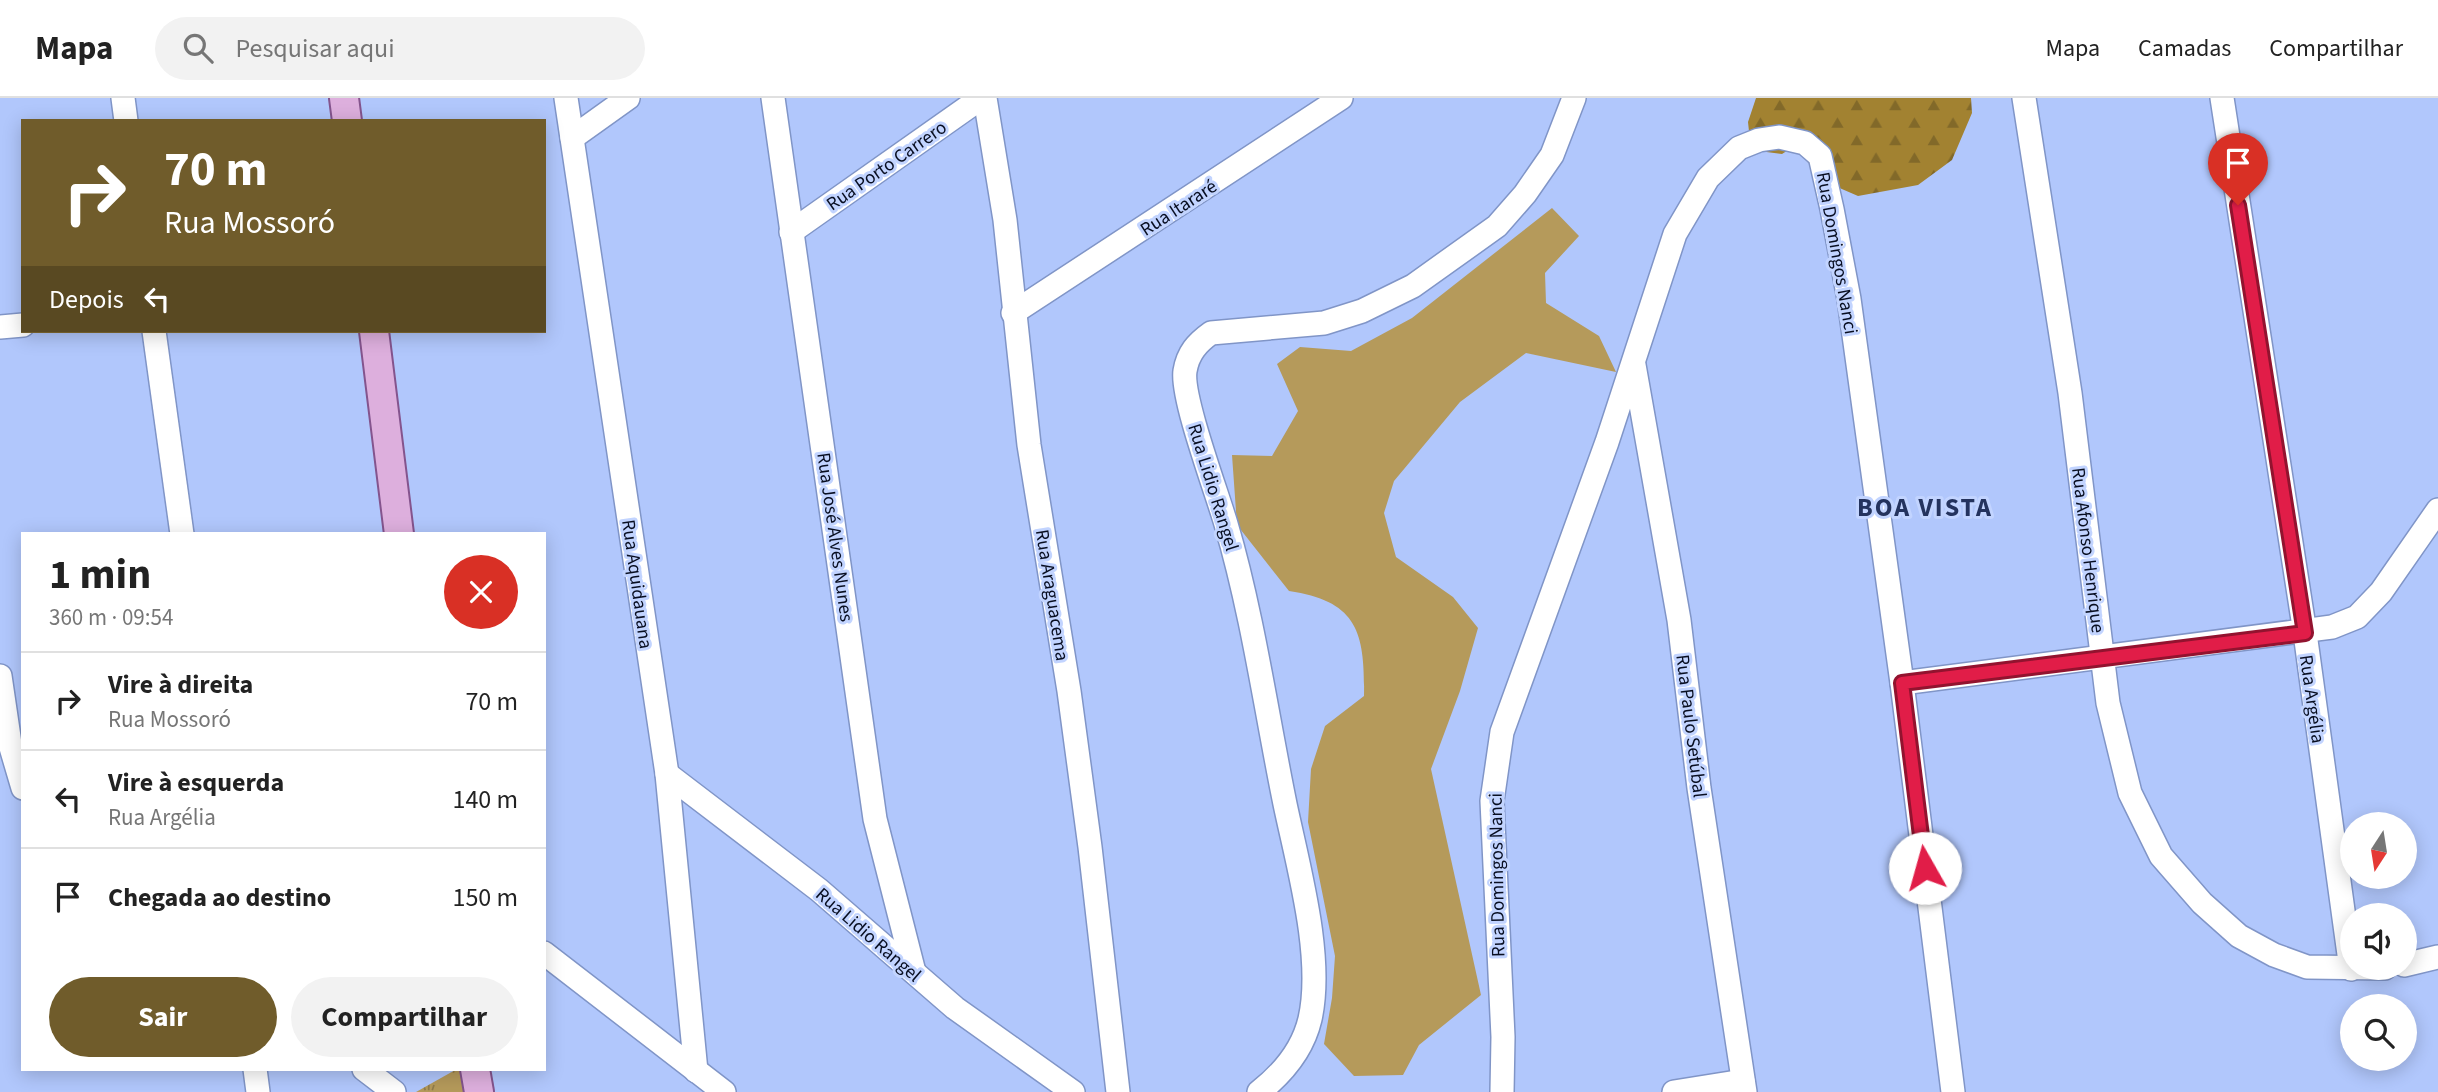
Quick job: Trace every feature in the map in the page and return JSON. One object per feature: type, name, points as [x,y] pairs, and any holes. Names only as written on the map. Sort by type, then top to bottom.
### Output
[{"type":"main road","points":[[344,98],[347,119]]},
{"type":"main road","points":[[374,333],[399,532]]},
{"type":"main road","points":[[475,1071],[479,1092]]},
{"type":"street","points":[[123,98],[126,119]]},
{"type":"street","name":"Rua Aquidauana","points":[[566,98],[667,774],[696,1071]]},
{"type":"street","points":[[572,138],[628,98]]},
{"type":"street","name":"Rua José Alves Nunes","points":[[773,98],[791,232],[809,337],[875,819],[914,972]]},
{"type":"street","name":"Rua Porto Carrero","points":[[791,232],[983,98]]},
{"type":"street","name":"Rua Araguacema","points":[[983,98],[1005,220],[1029,444],[1071,704],[1118,1092]]},
{"type":"street","name":"Rua Itararé","points":[[1013,313],[1341,98]]},
{"type":"street","name":"Rua Lidio Rangel","points":[[1259,1092],[1283,1070],[1303,1039],[1310,1019],[1310,930],[1244,586],[1192,414],[1185,373],[1196,343],[1211,333],[1324,323],[1362,311],[1413,286],[1497,226],[1525,194],[1552,155],[1574,98]]},
{"type":"street","name":"Rua Afonso Henrique","points":[[2024,98],[2070,393],[2108,703],[2130,793],[2161,856],[2202,903],[2239,936],[2274,955],[2307,967],[2340,968]]},
{"type":"street","name":"Rua Argélia","points":[[2222,98],[2305,633],[2342,903]]},
{"type":"street","name":"Rua Domingos Nanci","points":[[1502,1092],[1503,1037],[1492,801],[1502,732],[1634,361],[1675,234],[1708,178],[1739,148],[1759,140],[1779,137],[1805,144],[1820,156],[1849,299],[1902,683],[1953,1092]]},
{"type":"street","points":[[0,327],[21,325]]},
{"type":"street","points":[[154,333],[182,532]]},
{"type":"street","name":"Rua Paulo Setúbal","points":[[1634,361],[1679,620],[1699,788],[1744,1086]]},
{"type":"street","points":[[1902,683],[2102,656],[2305,633],[2332,627],[2357,617],[2381,592],[2438,510]]},
{"type":"street","points":[[0,676],[10,744],[21,781]]},
{"type":"street","name":"Rua Lidio Rangel","points":[[667,774],[746,831],[955,1008],[1073,1092]]},
{"type":"street","points":[[546,955],[724,1092]]},
{"type":"street","points":[[2417,962],[2438,957]]},
{"type":"street","points":[[255,1071],[258,1092]]},
{"type":"street","points":[[367,1071],[394,1092]]},
{"type":"street","points":[[1674,1092],[1744,1086]]},
{"type":"green space","points":[[1756,98],[1971,98],[1972,113],[1952,160],[1918,185],[1858,196],[1828,183],[1793,147],[1782,154],[1751,150],[1748,122]]},
{"type":"green space","points":[[1552,208],[1579,236],[1545,273],[1546,303],[1599,336],[1616,372],[1526,353],[1460,402],[1394,481],[1384,513],[1396,557],[1453,597],[1478,628],[1460,691],[1431,769],[1481,995],[1419,1045],[1403,1075],[1354,1076],[1324,1044],[1332,998],[1335,956],[1308,822],[1311,769],[1325,726],[1364,696],[1359,638],[1353,624],[1343,612],[1330,603],[1289,591],[1237,525],[1232,455],[1272,456],[1298,411],[1277,364],[1300,347],[1351,351],[1412,318]]},
{"type":"green space","points":[[453,1071],[461,1071],[464,1092],[416,1092]]},
{"type":"district","name":"BOA VISTA","points":[[1925,507]]},
{"type":"route","points":[[1925,868],[1902,683],[2102,656],[2305,633],[2238,205]]}]
